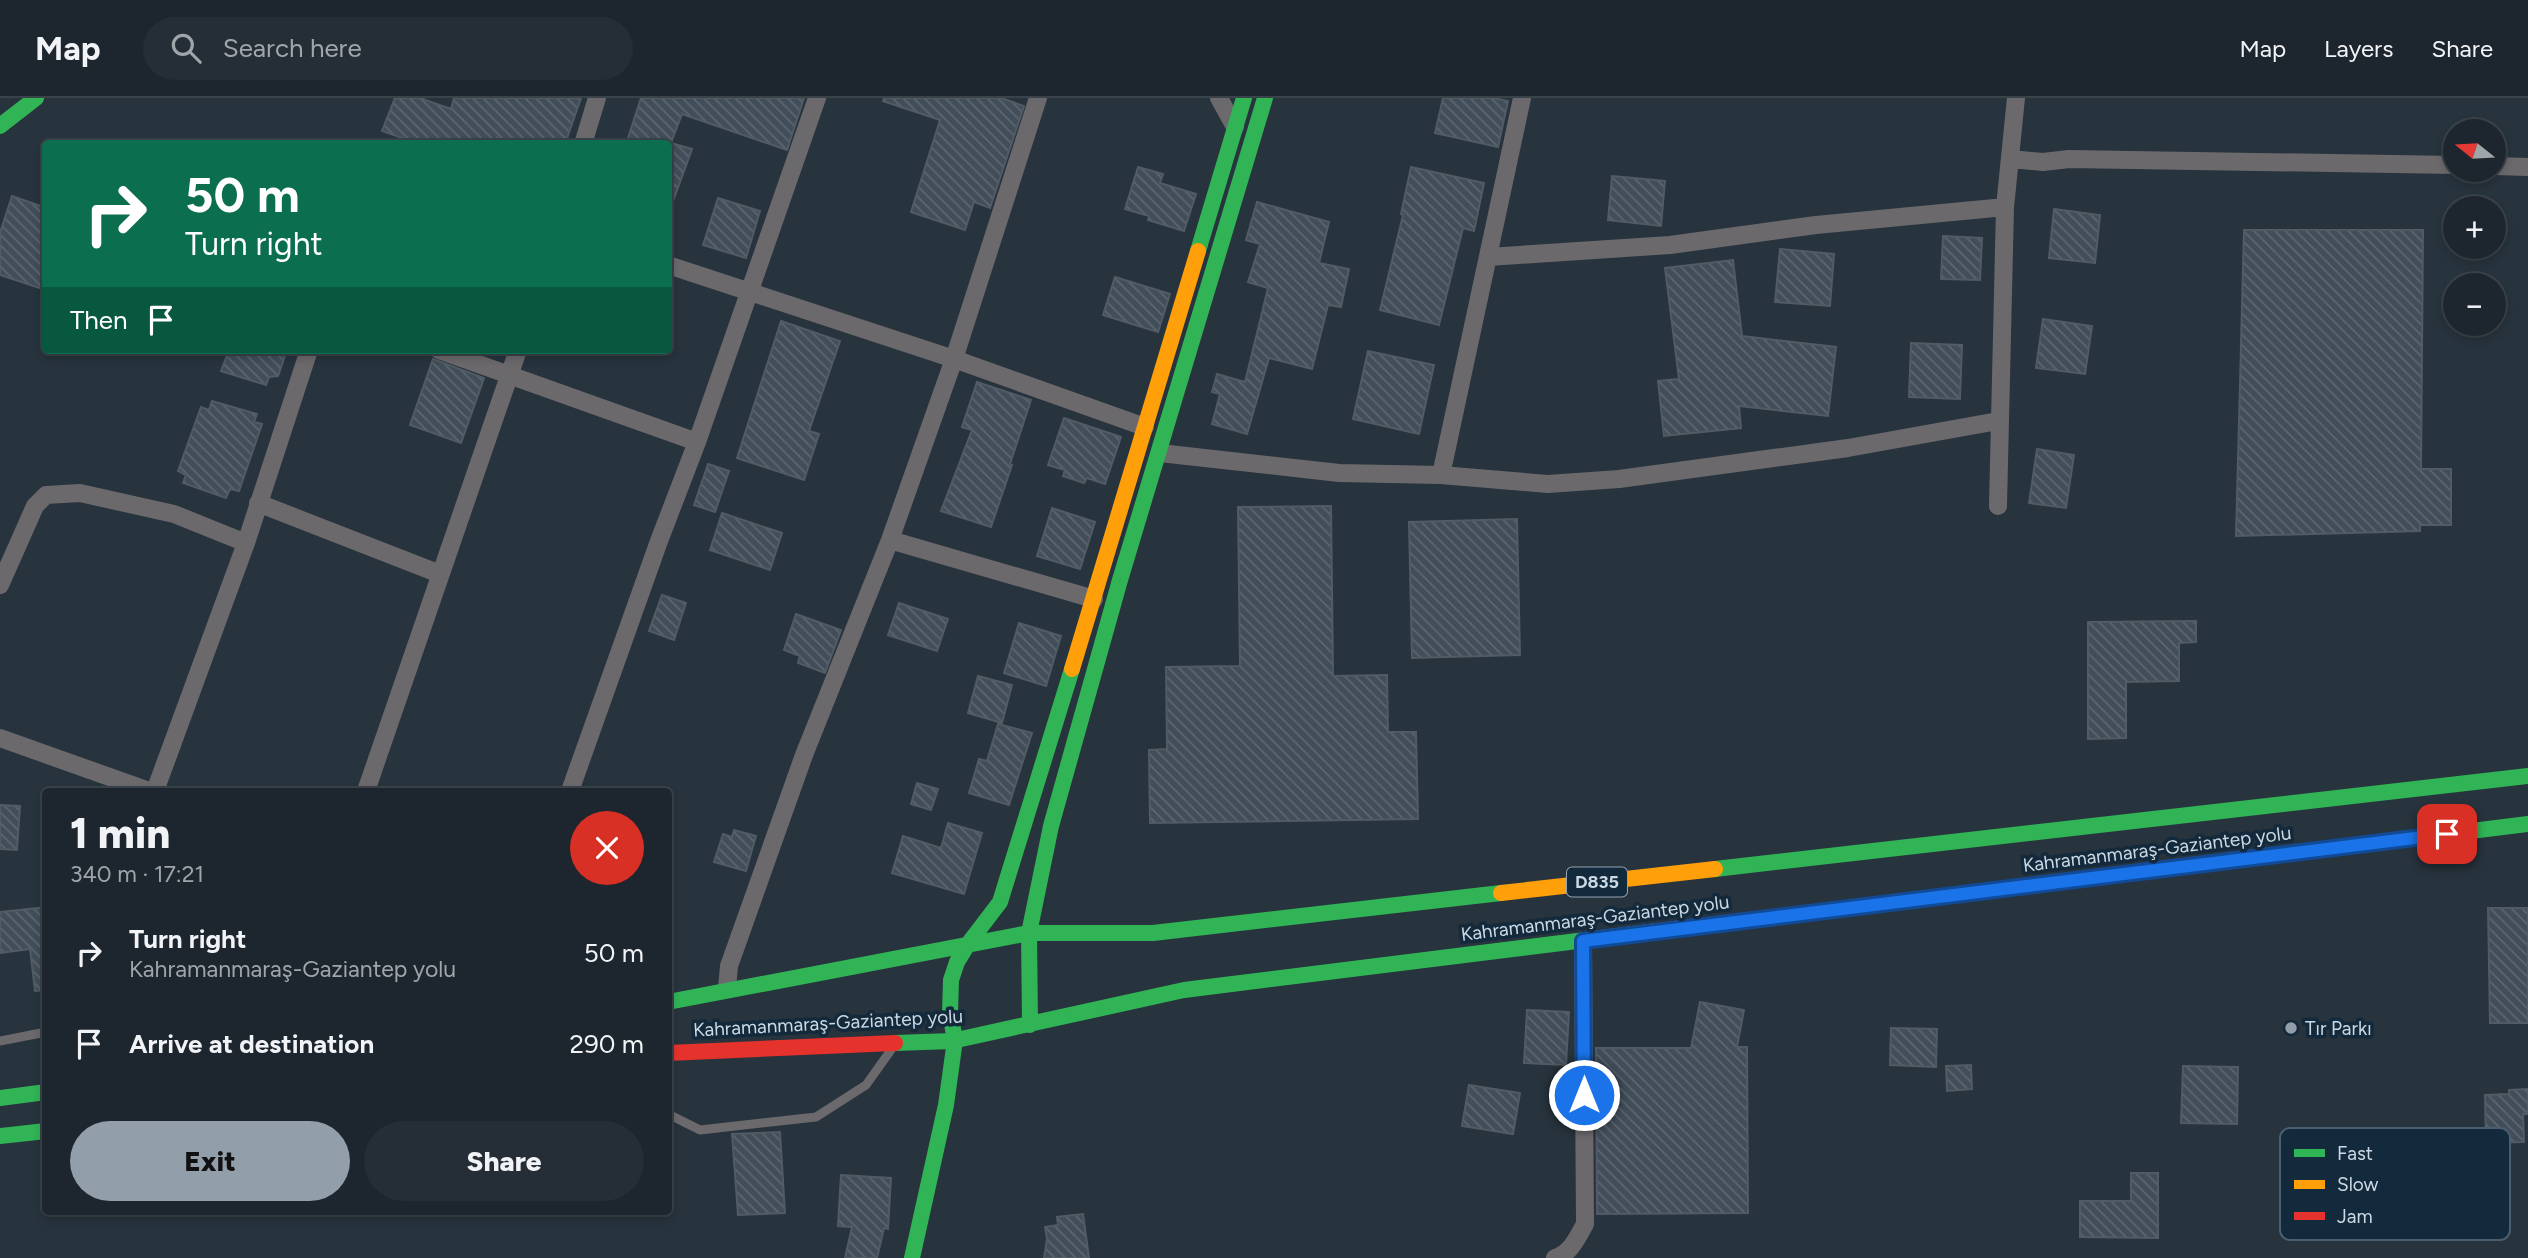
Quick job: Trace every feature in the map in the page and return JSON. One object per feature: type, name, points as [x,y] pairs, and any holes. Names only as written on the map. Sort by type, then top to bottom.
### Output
[{"type":"main road","points":[[0,126],[36,98]]},
{"type":"main road","points":[[912,1258],[946,1105],[955,1040],[949,995],[957,962],[1000,902],[1244,98]]},
{"type":"main road","points":[[1031,1025],[1029,933],[1051,826],[1265,98]]},
{"type":"main road","points":[[1078,649],[1099,656]]},
{"type":"main road","name":"Kahramanmaraş-Gaziantep yolu","points":[[672,1001],[1029,933],[1153,933],[2528,776]]},
{"type":"main road","name":"Kahramanmaraş-Gaziantep yolu","points":[[672,1053],[955,1040],[1184,990],[2528,824]]},
{"type":"main road","points":[[0,1098],[42,1092]]},
{"type":"main road","points":[[0,1136],[42,1131]]},
{"type":"street","points":[[584,140],[597,98]]},
{"type":"street","points":[[571,788],[697,442],[817,98]]},
{"type":"street","points":[[727,989],[729,966],[803,755],[890,540],[954,359],[1038,98]]},
{"type":"street","points":[[1219,98],[1235,127]]},
{"type":"street","points":[[1441,475],[1522,98]]},
{"type":"street","points":[[1998,506],[2005,206],[2016,98]]},
{"type":"street","points":[[2010,159],[2043,162],[2069,159],[2443,165]]},
{"type":"street","points":[[2506,166],[2528,167]]},
{"type":"street","points":[[1488,257],[1670,245],[1816,225],[2005,206]]},
{"type":"street","points":[[672,266],[954,359],[1145,427]]},
{"type":"street","points":[[156,788],[246,544],[308,354]]},
{"type":"street","points":[[450,354],[697,442]]},
{"type":"street","points":[[367,788],[517,354]]},
{"type":"street","points":[[1160,453],[1339,473],[1441,475],[1548,484],[1619,479],[1848,448],[1998,421]]},
{"type":"street","points":[[0,585],[35,506],[46,495],[80,493],[174,514],[246,544]]},
{"type":"street","points":[[258,503],[440,574]]},
{"type":"street","points":[[890,540],[1094,599]]},
{"type":"street","points":[[0,738],[141,788]]},
{"type":"street","points":[[1555,1258],[1562,1256],[1573,1245],[1585,1224],[1583,941]]},
{"type":"lane","points":[[0,1041],[42,1033]]},
{"type":"lane","points":[[672,1116],[700,1130],[816,1117],[866,1085],[896,1043]]},
{"type":"building","points":[[395,98],[420,98],[451,109],[454,98],[581,98],[566,140],[504,140],[497,137],[496,140],[408,140],[382,131]]},
{"type":"building","points":[[641,98],[804,98],[787,150],[682,114],[672,140],[627,140]]},
{"type":"building","points":[[884,98],[1001,98],[1024,106],[990,208],[974,202],[965,230],[911,212],[940,120],[883,101]]},
{"type":"building","points":[[1443,98],[1493,98],[1508,101],[1498,147],[1435,133]]},
{"type":"building","points":[[672,143],[692,149],[672,204]]},
{"type":"building","points":[[1138,167],[1163,174],[1160,183],[1196,194],[1184,231],[1148,220],[1149,216],[1125,209]]},
{"type":"building","points":[[1411,167],[1484,183],[1474,231],[1463,228],[1439,325],[1380,310],[1403,215],[1401,214]]},
{"type":"building","points":[[1612,176],[1665,181],[1661,226],[1608,220]]},
{"type":"building","points":[[12,196],[42,207],[42,289],[0,275],[0,233]]},
{"type":"building","points":[[718,198],[760,211],[746,258],[703,245]]},
{"type":"building","points":[[1257,202],[1329,222],[1319,263],[1349,269],[1341,307],[1328,305],[1312,369],[1269,358],[1247,434],[1212,424],[1220,394],[1212,392],[1217,374],[1245,382],[1268,288],[1248,282],[1260,244],[1246,240]]},
{"type":"building","points":[[2054,209],[2100,215],[2095,263],[2049,258]]},
{"type":"building","points":[[2244,230],[2423,230],[2421,469],[2451,469],[2451,525],[2420,525],[2420,531],[2236,536]]},
{"type":"building","points":[[1943,236],[1982,238],[1980,280],[1941,279]]},
{"type":"building","points":[[1780,249],[1834,254],[1830,306],[1775,302]]},
{"type":"building","points":[[1733,260],[1742,336],[1836,347],[1828,416],[1739,406],[1741,428],[1664,436],[1658,381],[1679,379],[1665,268]]},
{"type":"building","points":[[1115,277],[1170,294],[1158,332],[1103,315]]},
{"type":"building","points":[[2043,319],[2092,326],[2085,374],[2036,368]]},
{"type":"building","points":[[781,321],[840,341],[809,431],[819,434],[804,480],[737,458]]},
{"type":"building","points":[[1911,343],[1962,345],[1960,399],[1909,397]]},
{"type":"building","points":[[1368,351],[1434,365],[1419,434],[1353,419]]},
{"type":"building","points":[[227,354],[286,354],[278,376],[269,377],[266,385],[221,371]]},
{"type":"building","points":[[433,359],[484,378],[461,443],[410,425]]},
{"type":"building","points":[[977,382],[1031,400],[991,527],[941,511],[972,430],[962,427]]},
{"type":"building","points":[[212,401],[257,414],[254,422],[262,424],[239,491],[230,489],[226,498],[183,483],[186,475],[178,471],[201,407],[209,410]]},
{"type":"building","points":[[1064,418],[1121,437],[1105,484],[1087,478],[1084,483],[1063,476],[1065,470],[1048,465]]},
{"type":"building","points":[[2037,449],[2074,455],[2066,508],[2029,503]]},
{"type":"building","points":[[708,464],[729,471],[715,512],[694,505]]},
{"type":"building","points":[[1331,506],[1333,676],[1387,675],[1388,732],[1416,732],[1418,819],[1150,823],[1149,750],[1167,749],[1166,667],[1240,666],[1238,507]]},
{"type":"building","points":[[1052,508],[1095,522],[1080,569],[1037,556]]},
{"type":"building","points":[[722,513],[782,533],[770,570],[710,550]]},
{"type":"building","points":[[1517,519],[1520,655],[1412,658],[1409,522]]},
{"type":"building","points":[[662,595],[686,603],[674,640],[649,631]]},
{"type":"building","points":[[899,603],[948,619],[937,651],[888,635]]},
{"type":"building","points":[[796,614],[841,630],[825,673],[798,663],[800,656],[784,650]]},
{"type":"building","points":[[2196,621],[2196,642],[2179,643],[2179,681],[2126,682],[2126,738],[2088,739],[2088,622]]},
{"type":"building","points":[[1019,623],[1061,636],[1046,686],[1004,673]]},
{"type":"building","points":[[978,676],[1012,685],[1002,723],[968,713]]},
{"type":"building","points":[[998,724],[1032,733],[1009,805],[969,793],[979,759],[987,761]]},
{"type":"building","points":[[917,783],[938,789],[931,810],[911,804]]},
{"type":"building","points":[[0,805],[20,806],[17,850],[0,849]]},
{"type":"building","points":[[948,823],[982,833],[964,894],[892,873],[903,836],[941,848]]},
{"type":"building","points":[[734,830],[756,836],[746,871],[714,862],[723,834],[732,837]]},
{"type":"building","points":[[42,907],[42,990],[35,991],[30,949],[0,953],[0,912]]},
{"type":"building","points":[[2488,908],[2528,908],[2528,1023],[2490,1023]]},
{"type":"building","points":[[1700,1002],[1744,1010],[1737,1047],[1747,1047],[1748,1213],[1597,1214],[1596,1048],[1691,1048]]},
{"type":"building","points":[[1527,1010],[1569,1012],[1566,1065],[1524,1063]]},
{"type":"building","points":[[1891,1028],[1937,1029],[1936,1067],[1890,1065]]},
{"type":"building","points":[[1971,1065],[1972,1089],[1947,1091],[1946,1066]]},
{"type":"building","points":[[2183,1066],[2238,1067],[2237,1124],[2181,1123]]},
{"type":"building","points":[[1469,1085],[1520,1093],[1513,1134],[1462,1126]]},
{"type":"building","points":[[2528,1089],[2528,1114],[2523,1114],[2524,1142],[2510,1142],[2510,1128],[2486,1128],[2485,1095],[2509,1094],[2509,1090]]},
{"type":"building","points":[[780,1132],[785,1213],[738,1215],[732,1134]]},
{"type":"building","points":[[2131,1173],[2158,1173],[2158,1238],[2080,1237],[2080,1201],[2131,1201]]},
{"type":"building","points":[[841,1175],[891,1178],[888,1229],[884,1228],[877,1258],[845,1258],[852,1227],[838,1226]]},
{"type":"building","points":[[1083,1214],[1089,1258],[1044,1258],[1047,1239],[1045,1227],[1058,1225],[1057,1217]]},
{"type":"traffic: fast","points":[[0,126],[36,98]]},
{"type":"traffic: fast","points":[[1198,251],[1244,98]]},
{"type":"traffic: fast","points":[[1030,1025],[1029,933],[1051,826],[1120,580],[1265,98]]},
{"type":"traffic: fast","points":[[912,1258],[946,1105],[955,1040],[950,1013],[951,980],[957,962],[968,944],[1000,902],[1072,669]]},
{"type":"traffic: fast","points":[[1715,869],[2528,776]]},
{"type":"traffic: fast","points":[[1867,906],[2528,824]]},
{"type":"traffic: fast","points":[[672,1001],[1029,933],[1153,933],[1501,893]]},
{"type":"traffic: fast","points":[[895,1043],[952,1041],[1184,990],[1658,931]]},
{"type":"traffic: fast","points":[[0,1098],[42,1093]]},
{"type":"traffic: fast","points":[[0,1136],[42,1131]]},
{"type":"traffic: slow","points":[[1072,669],[1198,251]]},
{"type":"traffic: slow","points":[[1501,893],[1715,869]]},
{"type":"traffic: jam","points":[[1658,931],[1867,906]]},
{"type":"traffic: jam","points":[[672,1053],[895,1043]]},
{"type":"place","name":"Tır Parkı","points":[[2291,1028]]},
{"type":"route","points":[[1584,1095],[1583,941],[2447,834]]}]
